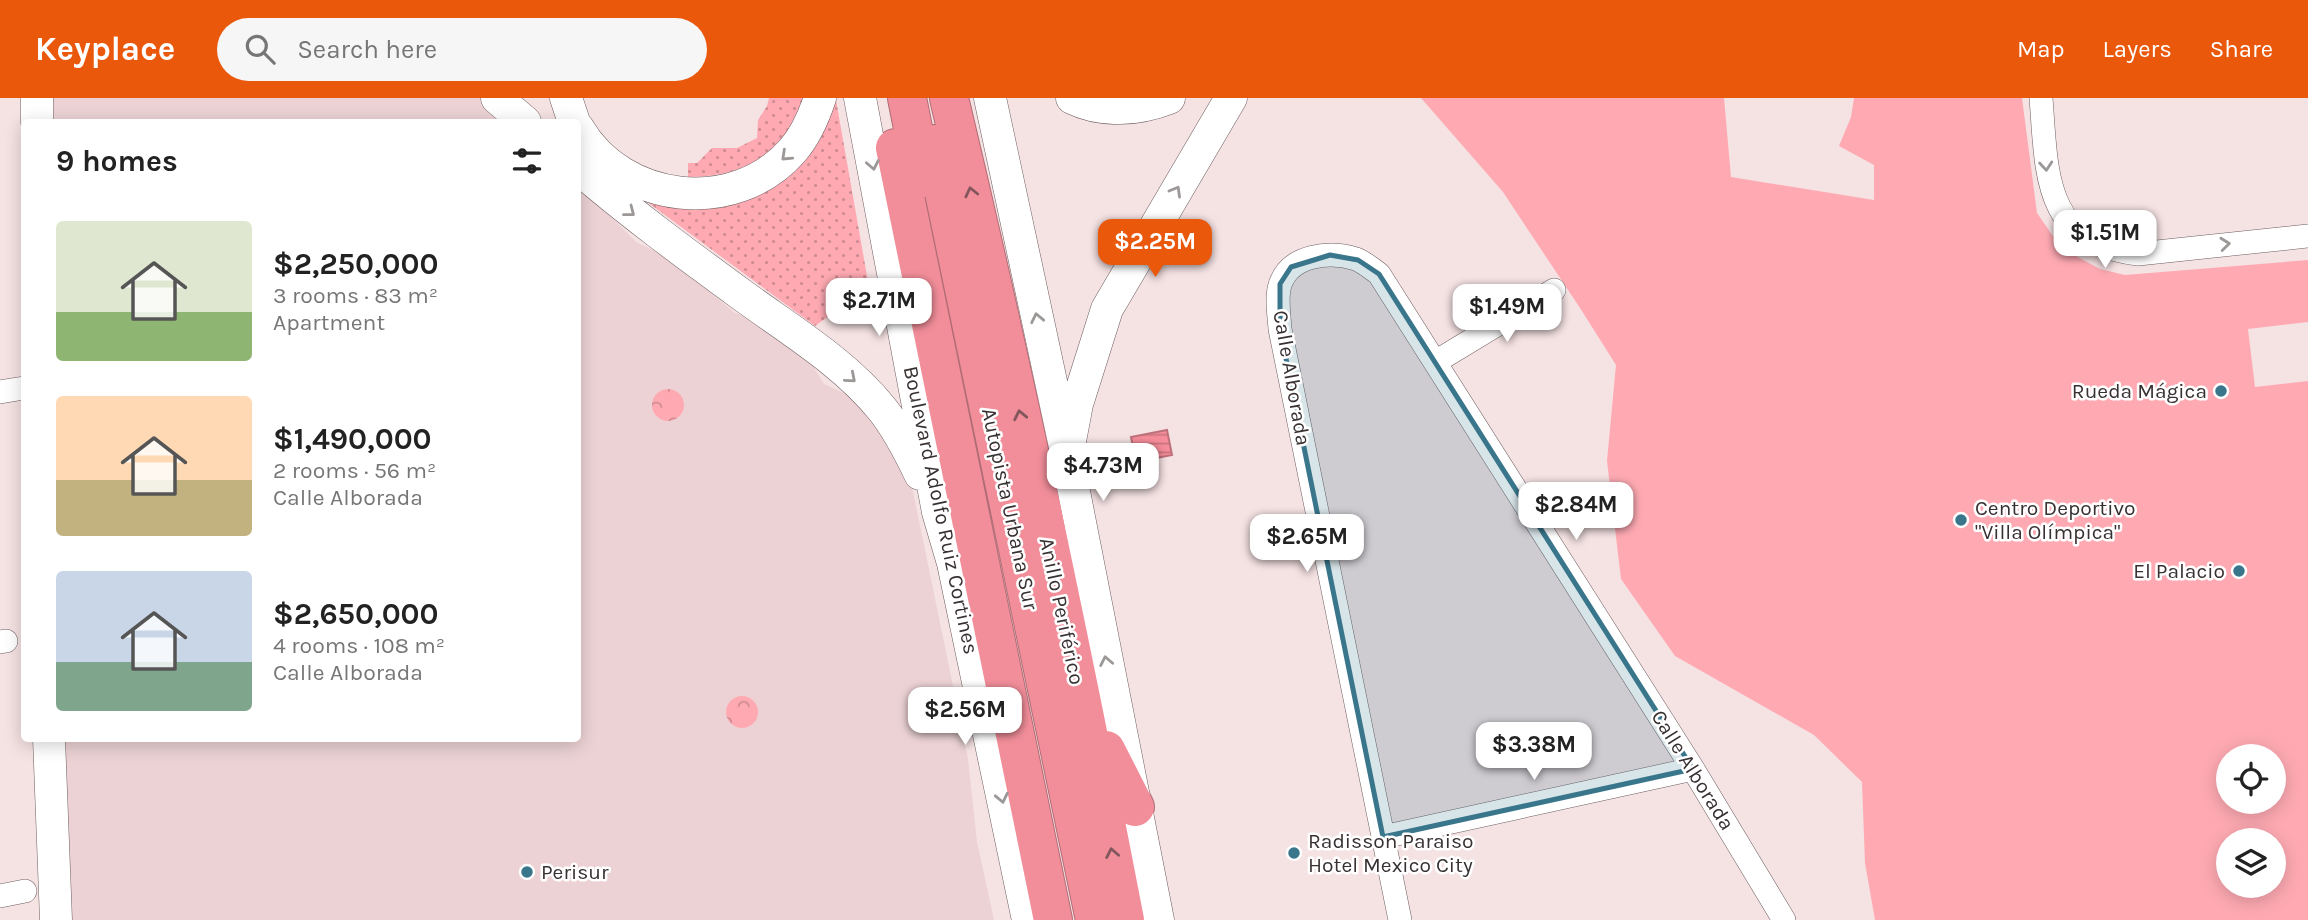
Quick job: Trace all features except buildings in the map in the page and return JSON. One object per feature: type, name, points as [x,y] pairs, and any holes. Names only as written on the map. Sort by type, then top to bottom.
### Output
[{"type":"highway","points":[[885,98],[1053,920]]},
{"type":"highway","name":"Autopista Urbana Sur","points":[[907,98],[1077,920]]},
{"type":"highway","name":"Autopista Urbana Sur","points":[[924,98],[1095,920]]},
{"type":"highway","name":"Anillo Periférico","points":[[949,98],[987,257],[1125,920]]},
{"type":"highway","points":[[907,211],[944,449],[952,519],[953,564]]},
{"type":"highway","points":[[1063,612],[1077,636],[1108,755],[1135,807]]},
{"type":"main road","points":[[37,98],[37,119]]},
{"type":"main road","points":[[497,98],[522,119]]},
{"type":"main road","points":[[566,98],[574,119]]},
{"type":"main road","points":[[581,132],[603,161],[628,179],[669,192],[708,192],[752,180],[787,157],[804,135],[820,98]]},
{"type":"main road","name":"Boulevard Adolfo Ruiz Cortines","points":[[860,98],[938,512],[953,564],[1028,920]]},
{"type":"main road","points":[[990,98],[1067,456],[1158,920]]},
{"type":"main road","points":[[1072,98],[1090,105],[1114,108],[1142,106],[1168,98]]},
{"type":"main road","points":[[1067,456],[1077,404],[1107,309],[1231,98]]},
{"type":"main road","points":[[581,171],[632,214],[826,356],[860,385],[882,409],[903,439],[938,512]]},
{"type":"main road","points":[[49,742],[56,920]]},
{"type":"street","points":[[2041,98],[2047,178],[2062,214],[2085,237],[2116,251],[2138,254],[2308,236]]},
{"type":"street","name":"Calle Alborada","points":[[1400,920],[1280,328],[1280,284],[1291,267],[1308,257],[1329,255],[1358,260],[1379,274],[1437,361],[1693,769],[1784,920]]},
{"type":"street","points":[[1437,361],[1554,290]]},
{"type":"street","points":[[0,392],[21,388]]},
{"type":"street","points":[[1384,837],[1693,769]]},
{"type":"street","points":[[0,896],[25,891]]},
{"type":"highlighted area","points":[[1330,255],[1358,260],[1379,274],[1693,769],[1383,837],[1280,329],[1280,284],[1291,267]]},
{"type":"shaded area","points":[[48,98],[481,98],[504,119],[49,119]]},
{"type":"shaded area","points":[[581,187],[636,242],[670,258],[735,313],[763,321],[803,350],[824,384],[859,400],[910,477],[968,759],[977,842],[994,920],[64,920],[58,742],[581,742]]},
{"type":"shaded area","points":[[1167,430],[1172,455],[1136,462],[1131,437]]},
{"type":"green space","points":[[769,98],[805,98],[787,134],[775,147],[745,167],[708,176],[688,177],[688,163],[697,163],[712,148],[737,148],[757,138],[758,120]]},
{"type":"green space","name":"Centro Deportivo \"Villa Olímpica\"","points":[[1421,98],[1724,98],[1731,177],[1874,200],[1874,165],[1839,146],[1851,117],[1854,98],[2022,98],[2037,213],[2055,239],[2074,255],[2100,269],[2125,275],[2308,260],[2308,322],[2248,329],[2255,387],[2308,381],[2308,920],[1875,920],[1865,863],[1862,782],[1814,735],[1675,656],[1621,579],[1607,461],[1616,365],[1503,192]]},
{"type":"green space","points":[[836,100],[870,293],[850,301],[815,326],[627,187],[699,201],[821,137]]},
{"type":"green space","points":[[668,389],[680,393],[684,405],[680,417],[668,421],[656,417],[652,405],[656,393]]},
{"type":"green space","points":[[742,696],[754,700],[758,712],[754,724],[742,728],[730,724],[726,712],[730,700]]},
{"type":"place","name":"Rueda Mágica","points":[[2221,391]]},
{"type":"place","name":"Centro Deportivo \"Villa Olímpica\"","points":[[1961,520]]},
{"type":"place","name":"El Palacio","points":[[2239,571]]},
{"type":"place","name":"Radisson Paraiso Hotel Mexico City","points":[[1294,853]]},
{"type":"place","name":"Perisur","points":[[527,872]]}]
